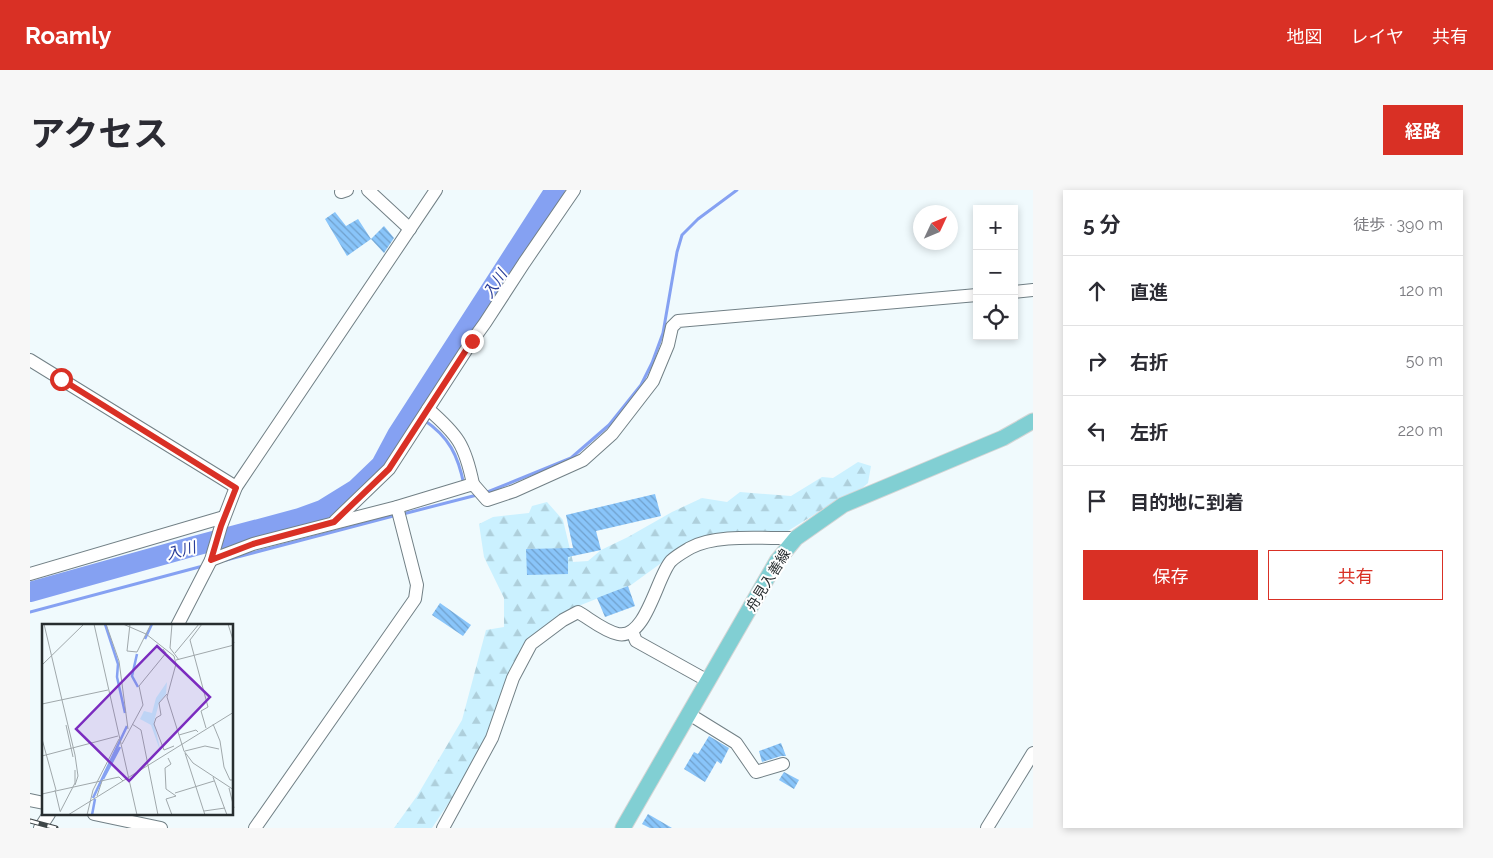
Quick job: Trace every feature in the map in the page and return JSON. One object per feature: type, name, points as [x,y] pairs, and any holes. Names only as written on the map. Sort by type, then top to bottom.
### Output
[{"type":"main road","name":"舟見入善線","points":[[623,828],[777,561],[796,538],[843,505],[1003,438],[1033,421]]},
{"type":"street","points":[[368,190],[410,229]]},
{"type":"street","points":[[178,624],[212,556],[236,488],[436,190]]},
{"type":"street","points":[[334,522],[389,469],[524,262],[574,190]]},
{"type":"street","points":[[1018,292],[1033,290]]},
{"type":"street","points":[[428,408],[453,432],[469,464],[473,484],[487,500],[514,491],[583,460],[612,434],[653,381],[668,345],[672,327],[678,321],[973,295]]},
{"type":"street","points":[[30,360],[236,488]]},
{"type":"street","points":[[212,556],[473,484]]},
{"type":"street","points":[[255,828],[415,600],[417,585],[397,506]]},
{"type":"street","points":[[30,574],[223,521]]},
{"type":"street","points":[[443,828],[492,738],[513,678],[531,644],[578,612],[620,635],[632,631],[642,620],[671,561],[692,547],[713,539],[796,538]]},
{"type":"street","points":[[632,631],[636,640],[708,681]]},
{"type":"street","points":[[689,714],[736,742],[756,772],[783,764]]},
{"type":"street","points":[[987,828],[1033,753]]},
{"type":"street","points":[[40,828],[48,816]]},
{"type":"street","points":[[104,816],[161,828]]},
{"type":"green space","points":[[858,462],[871,466],[868,483],[860,490],[828,506],[783,534],[686,545],[631,585],[576,607],[540,629],[526,642],[487,737],[466,777],[432,828],[394,828],[417,796],[462,720],[486,630],[504,627],[504,598],[484,557],[479,524],[493,517],[529,513],[532,506],[547,502],[563,520],[573,562],[588,561],[601,550],[702,498],[727,502],[740,492],[791,496],[822,477],[833,478]]},
{"type":"building","points":[[335,212],[346,226],[358,219],[371,239],[347,256],[325,219]]},
{"type":"building","points":[[384,226],[394,238],[384,253],[371,239]]},
{"type":"building","points":[[655,494],[661,516],[596,531],[601,550],[568,557],[568,574],[527,575],[526,549],[573,548],[566,515]]},
{"type":"building","points":[[628,586],[635,606],[605,617],[597,598]]},
{"type":"building","points":[[440,603],[471,625],[463,636],[432,615]]},
{"type":"building","points":[[709,736],[729,748],[721,764],[717,761],[705,782],[684,769],[694,752],[698,754]]},
{"type":"building","points":[[781,743],[786,756],[762,762],[759,751]]},
{"type":"building","points":[[784,772],[799,780],[794,789],[779,780]]},
{"type":"building","points":[[648,814],[672,828],[650,828],[642,824]]},
{"type":"waterway","name":"入川","points":[[30,592],[300,518],[322,510],[356,489],[381,465],[397,435],[555,190]]},
{"type":"waterway","points":[[485,493],[571,458],[609,425],[641,385],[652,363],[663,333],[677,252],[682,235],[698,219],[737,190]]},
{"type":"waterway","points":[[412,412],[419,417]]},
{"type":"waterway","points":[[424,420],[440,433],[451,448],[459,465],[464,485]]},
{"type":"waterway","points":[[403,514],[477,495]]},
{"type":"waterway","points":[[226,560],[397,515]]},
{"type":"waterway","points":[[30,612],[203,566]]},
{"type":"railway","points":[[30,821],[56,828]]},
{"type":"route","points":[[61,379],[236,488],[221,526],[211,560],[253,544],[334,522],[389,469],[472,341]]}]
